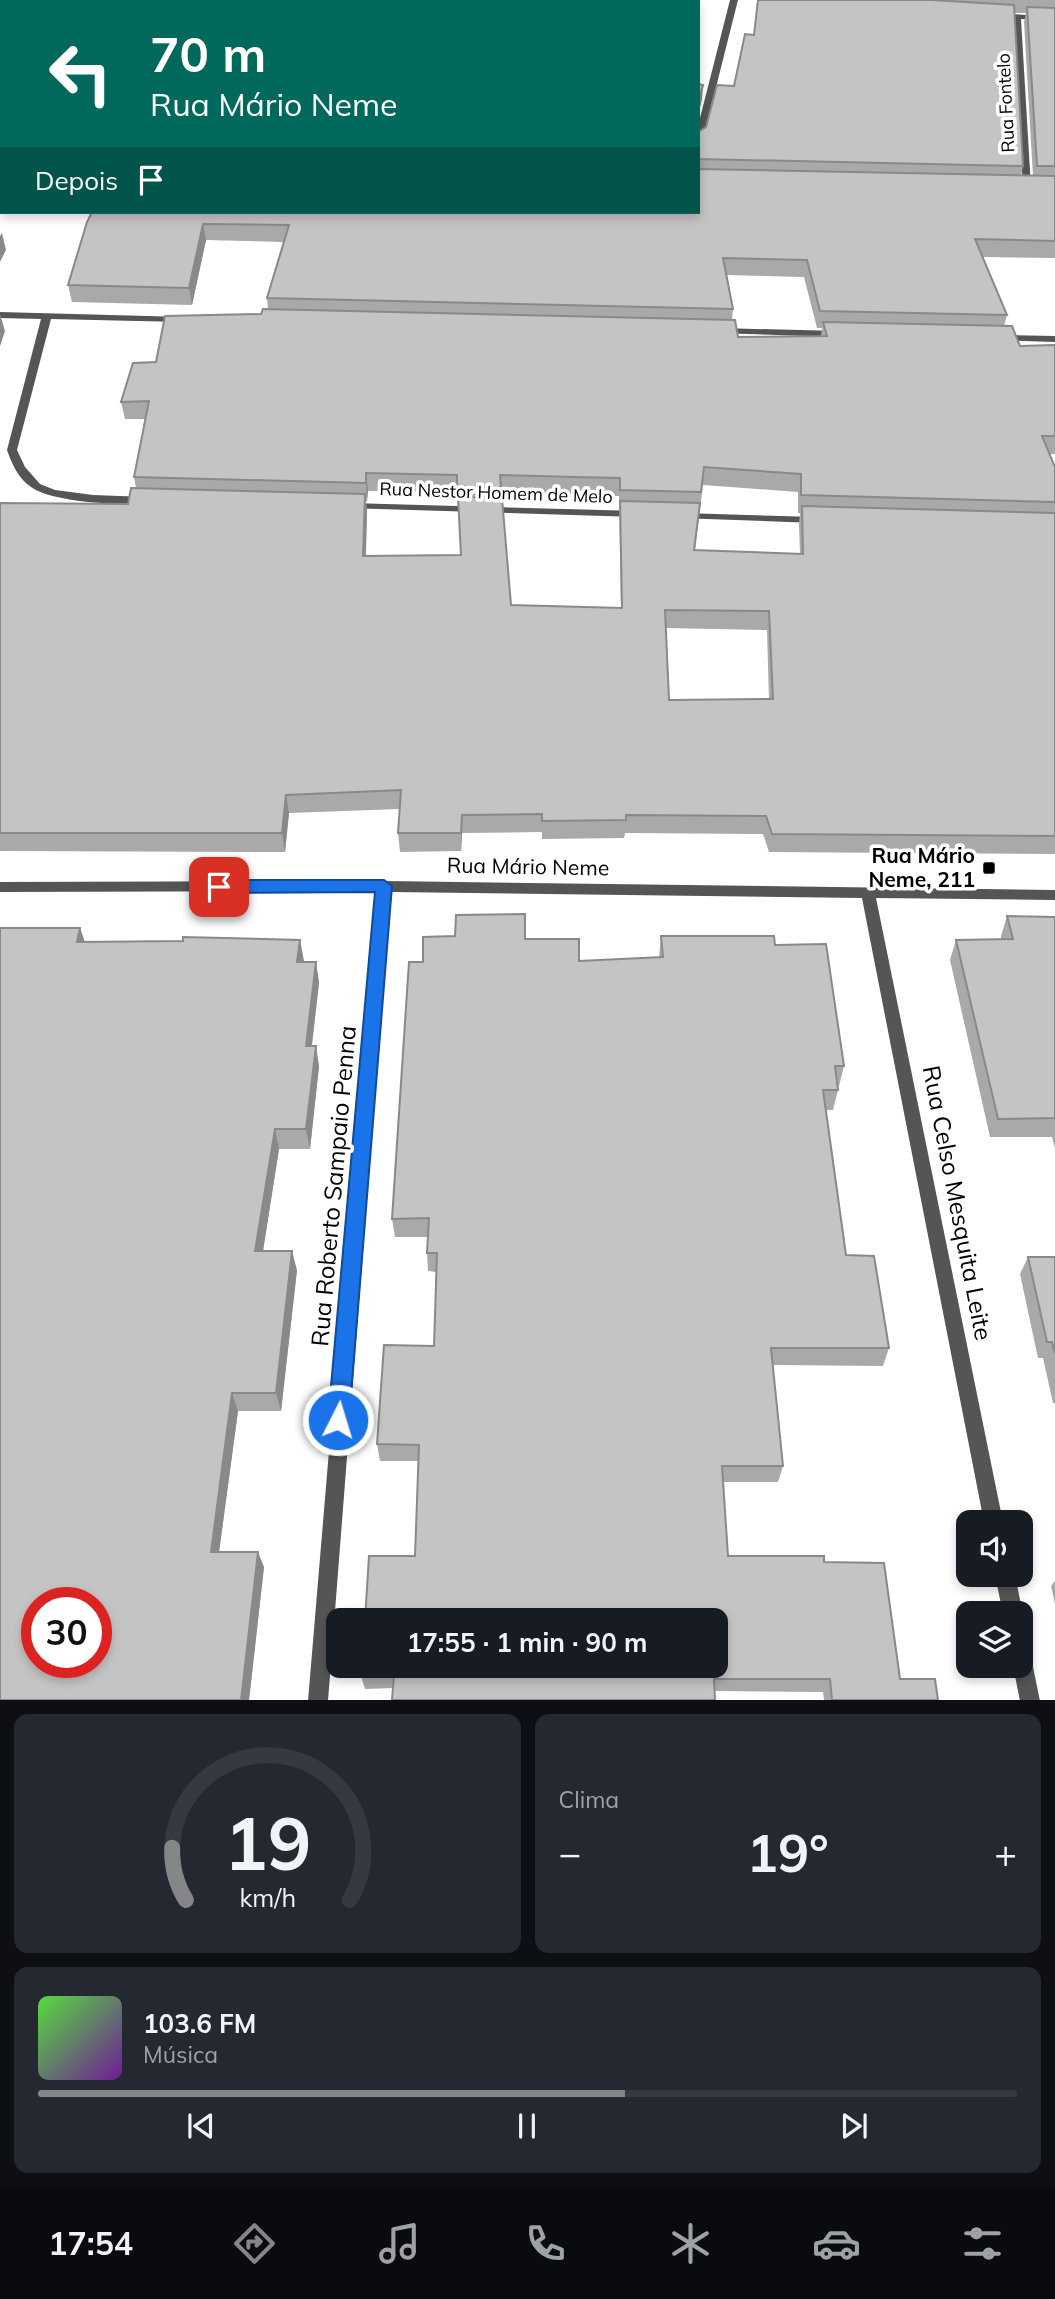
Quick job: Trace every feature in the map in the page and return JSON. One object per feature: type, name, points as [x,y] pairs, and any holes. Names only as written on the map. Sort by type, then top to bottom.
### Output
[{"type":"street","points":[[700,135],[734,0]]},
{"type":"street","points":[[989,15],[1055,19]]},
{"type":"street","name":"Rua Fontelo","points":[[1017,17],[1027,188]]},
{"type":"street","points":[[700,83],[711,84]]},
{"type":"street","points":[[1013,188],[1041,188]]},
{"type":"street","points":[[0,315],[200,320]]},
{"type":"street","points":[[47,316],[12,450],[19,469],[41,488],[95,499],[165,501]]},
{"type":"street","points":[[713,331],[852,334]]},
{"type":"street","points":[[991,337],[1055,339]]},
{"type":"street","name":"Rua Nestor Homem de Melo","points":[[332,506],[652,515]]},
{"type":"street","points":[[666,515],[832,520]]},
{"type":"street","name":"Rua Mário Neme","points":[[0,887],[384,886],[1055,895]]},
{"type":"street","name":"Rua Roberto Sampaio Penna","points":[[318,1700],[384,886]]},
{"type":"street","name":"Rua Celso Mesquita Leite","points":[[869,894],[992,1510]]},
{"type":"street","points":[[1025,1678],[1030,1700]]},
{"type":"building","points":[[758,0],[932,0],[1014,5],[1023,166],[700,159],[700,130],[706,127],[717,85],[734,86],[745,34],[754,35]]},
{"type":"building","points":[[1027,7],[1055,8],[1055,166],[1037,166]]},
{"type":"building","points":[[700,169],[1055,176],[1055,241],[975,239],[1007,315],[820,311],[807,260],[723,258],[733,309],[267,298],[289,225],[203,224],[189,288],[68,285],[91,214],[700,214]]},
{"type":"building","points":[[263,309],[735,320],[738,337],[827,336],[823,322],[1012,326],[1020,346],[1055,345],[1055,436],[1042,436],[1055,467],[1055,502],[801,495],[801,474],[704,467],[701,492],[620,490],[620,478],[500,475],[501,487],[457,486],[457,475],[366,473],[366,483],[134,477],[149,401],[121,402],[133,363],[156,362],[165,316],[261,314]]},
{"type":"building","points":[[131,488],[365,494],[363,556],[461,555],[458,497],[502,498],[511,605],[622,608],[620,501],[700,503],[694,550],[803,554],[802,506],[1055,513],[1055,836],[772,834],[766,816],[626,815],[626,820],[542,821],[542,814],[462,815],[461,833],[398,833],[401,790],[286,795],[282,833],[0,833],[0,503],[128,504]],"holes":[[[665,610],[769,611],[773,699],[669,700]]]},
{"type":"building","points":[[525,914],[525,939],[579,939],[579,961],[663,957],[661,936],[774,936],[775,945],[826,944],[844,1066],[835,1066],[838,1090],[823,1090],[846,1255],[874,1256],[889,1348],[771,1348],[783,1466],[722,1466],[728,1556],[824,1556],[824,1562],[884,1563],[900,1679],[935,1679],[938,1700],[832,1700],[830,1679],[714,1679],[715,1700],[392,1700],[394,1678],[728,1678],[728,1608],[366,1608],[369,1556],[415,1556],[419,1445],[377,1444],[384,1345],[434,1346],[437,1253],[427,1253],[429,1218],[392,1219],[409,962],[423,962],[423,937],[455,936],[456,915]]},
{"type":"building","points":[[1007,916],[1055,917],[1055,1118],[998,1119],[956,940],[1013,939]]},
{"type":"building","points":[[0,928],[80,928],[77,942],[183,941],[183,937],[300,940],[297,962],[316,962],[306,1046],[316,1046],[306,1129],[275,1129],[255,1251],[292,1251],[276,1393],[232,1393],[211,1552],[258,1552],[241,1700],[0,1700]]},
{"type":"building","points":[[1028,1257],[1055,1257],[1055,1353],[1052,1342],[1047,1342]]},
{"type":"place","name":"Rua Mário Neme, 211","points":[[989,868]]},
{"type":"route","points":[[219,887],[384,886],[338,1420]]}]
